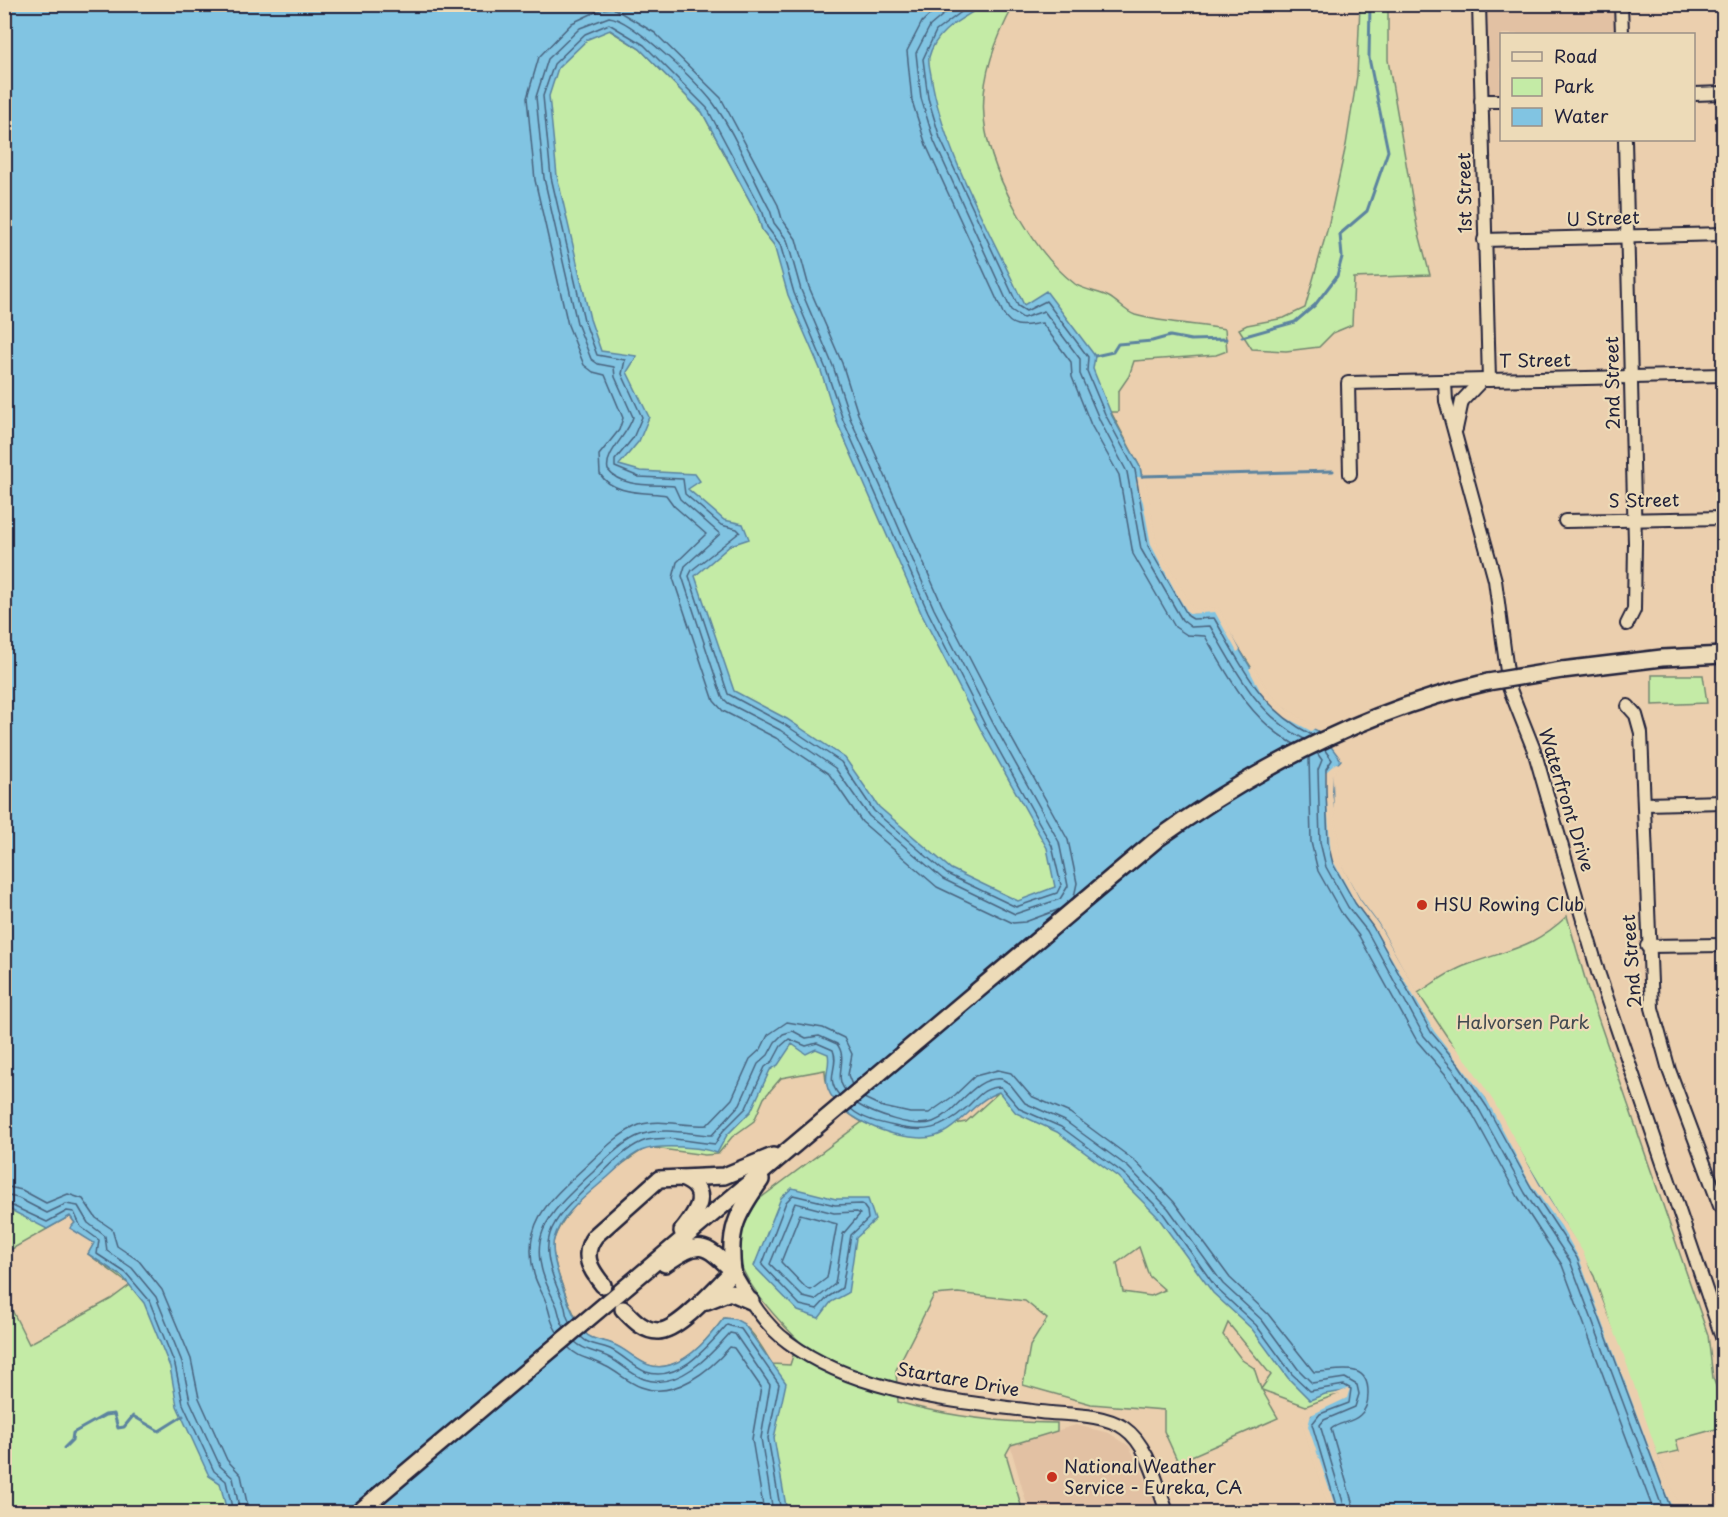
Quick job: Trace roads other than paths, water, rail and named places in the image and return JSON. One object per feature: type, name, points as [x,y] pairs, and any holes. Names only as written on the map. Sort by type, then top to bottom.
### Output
[{"type":"main road","points":[[359,1512],[1156,840],[1241,783],[1318,741],[1393,710],[1478,685],[1562,670],[1629,664],[1662,658],[1724,655]]},
{"type":"main road","points":[[1629,664],[1724,665]]},
{"type":"main road","points":[[603,1285],[589,1266],[588,1254],[592,1241],[654,1183],[666,1177],[724,1176],[789,1149]]},
{"type":"main road","points":[[733,1271],[730,1238],[741,1208],[789,1149]]},
{"type":"main road","points":[[663,1255],[691,1220],[699,1202],[698,1189],[681,1178]]},
{"type":"main road","points":[[619,1292],[682,1253],[699,1247],[711,1249],[733,1271]]},
{"type":"main road","points":[[623,1309],[645,1328],[659,1331],[669,1328],[733,1271]]},
{"type":"main road","points":[[694,1308],[725,1292],[736,1293],[751,1301]]},
{"type":"street","name":"1st Street","points":[[1479,4],[1485,381]]},
{"type":"street","points":[[1621,4],[1622,33]]},
{"type":"street","points":[[1695,94],[1724,93]]},
{"type":"street","points":[[1481,101],[1500,101]]},
{"type":"street","name":"2nd Street","points":[[1625,141],[1634,519],[1634,610],[1628,624]]},
{"type":"street","name":"U Street","points":[[1484,240],[1724,234]]},
{"type":"street","name":"T Street","points":[[1350,474],[1348,383],[1724,375]]},
{"type":"street","name":"Waterfront Drive","points":[[1455,432],[1462,401],[1485,381]]},
{"type":"street","name":"Waterfront Drive","points":[[1445,382],[1446,401],[1495,580],[1509,687],[1534,750],[1598,972],[1724,1343]]},
{"type":"street","name":"S Street","points":[[1565,520],[1724,518]]},
{"type":"street","name":"2nd Street","points":[[1628,706],[1640,725],[1645,804],[1647,946],[1650,990],[1657,1030],[1720,1206]]},
{"type":"street","points":[[1645,804],[1724,802]]},
{"type":"street","points":[[1647,946],[1724,945]]},
{"type":"street","name":"Startare Drive","points":[[733,1271],[761,1317],[787,1342],[844,1372],[937,1397],[1093,1418],[1124,1428],[1142,1450],[1167,1512]]},
{"type":"water","points":[[4,5],[984,5],[944,32],[933,47],[929,59],[937,104],[970,192],[1024,305],[1046,291],[1095,356],[1093,369],[1112,416],[1140,467],[1153,544],[1193,613],[1216,610],[1267,695],[1302,723],[1320,732],[1341,760],[1332,770],[1334,842],[1338,861],[1360,900],[1378,924],[1436,1029],[1464,1061],[1583,1255],[1678,1512],[1333,1512],[1305,1422],[1316,1409],[1345,1398],[1346,1391],[1325,1394],[1310,1400],[1288,1378],[1252,1329],[1213,1293],[1157,1216],[1118,1177],[1057,1132],[1016,1113],[999,1092],[982,1101],[952,1127],[936,1136],[908,1137],[874,1128],[845,1111],[828,1089],[828,1054],[816,1049],[806,1054],[792,1044],[778,1065],[770,1070],[751,1111],[727,1135],[717,1153],[700,1148],[659,1147],[642,1150],[635,1154],[585,1196],[570,1212],[558,1230],[553,1248],[563,1287],[584,1332],[597,1340],[609,1342],[646,1364],[661,1367],[678,1362],[694,1352],[724,1318],[735,1319],[744,1324],[786,1383],[774,1438],[787,1512],[227,1512],[220,1483],[209,1476],[177,1406],[170,1367],[144,1303],[123,1277],[88,1254],[94,1243],[70,1228],[75,1223],[70,1216],[47,1229],[5,1207]],"holes":[[[610,30],[640,49],[702,112],[758,216],[762,230],[774,245],[788,295],[821,371],[837,422],[922,615],[981,730],[1047,848],[1055,887],[1018,901],[951,869],[879,807],[845,758],[787,719],[734,691],[695,576],[731,545],[749,539],[743,524],[724,520],[688,489],[700,481],[695,474],[640,471],[619,465],[639,441],[649,417],[627,372],[637,356],[601,351],[590,319],[557,176],[549,96],[558,68],[588,39]]]},
{"type":"water","points":[[792,1188],[836,1199],[868,1199],[875,1220],[856,1238],[848,1293],[831,1302],[819,1318],[798,1311],[754,1266],[781,1198]]},
{"type":"waterway","points":[[1242,337],[1295,322],[1315,305],[1337,276],[1342,257],[1340,234],[1367,211],[1388,151],[1369,58],[1370,4]]},
{"type":"waterway","points":[[1095,356],[1113,352],[1118,344],[1152,341],[1170,336],[1191,340],[1226,339]]},
{"type":"waterway","points":[[1142,476],[1333,471]]},
{"type":"waterway","points":[[64,1448],[72,1440],[73,1433],[105,1415],[114,1414],[118,1428],[124,1427],[133,1416],[159,1431],[183,1416]]},
{"type":"place","name":"HSU Rowing Club","points":[[1422,905]]},
{"type":"place","name":"National Weather Service - Eureka, CA","points":[[1052,1477]]},
{"type":"park label","name":"Halvorsen Park","points":[[1523,1023]]}]
